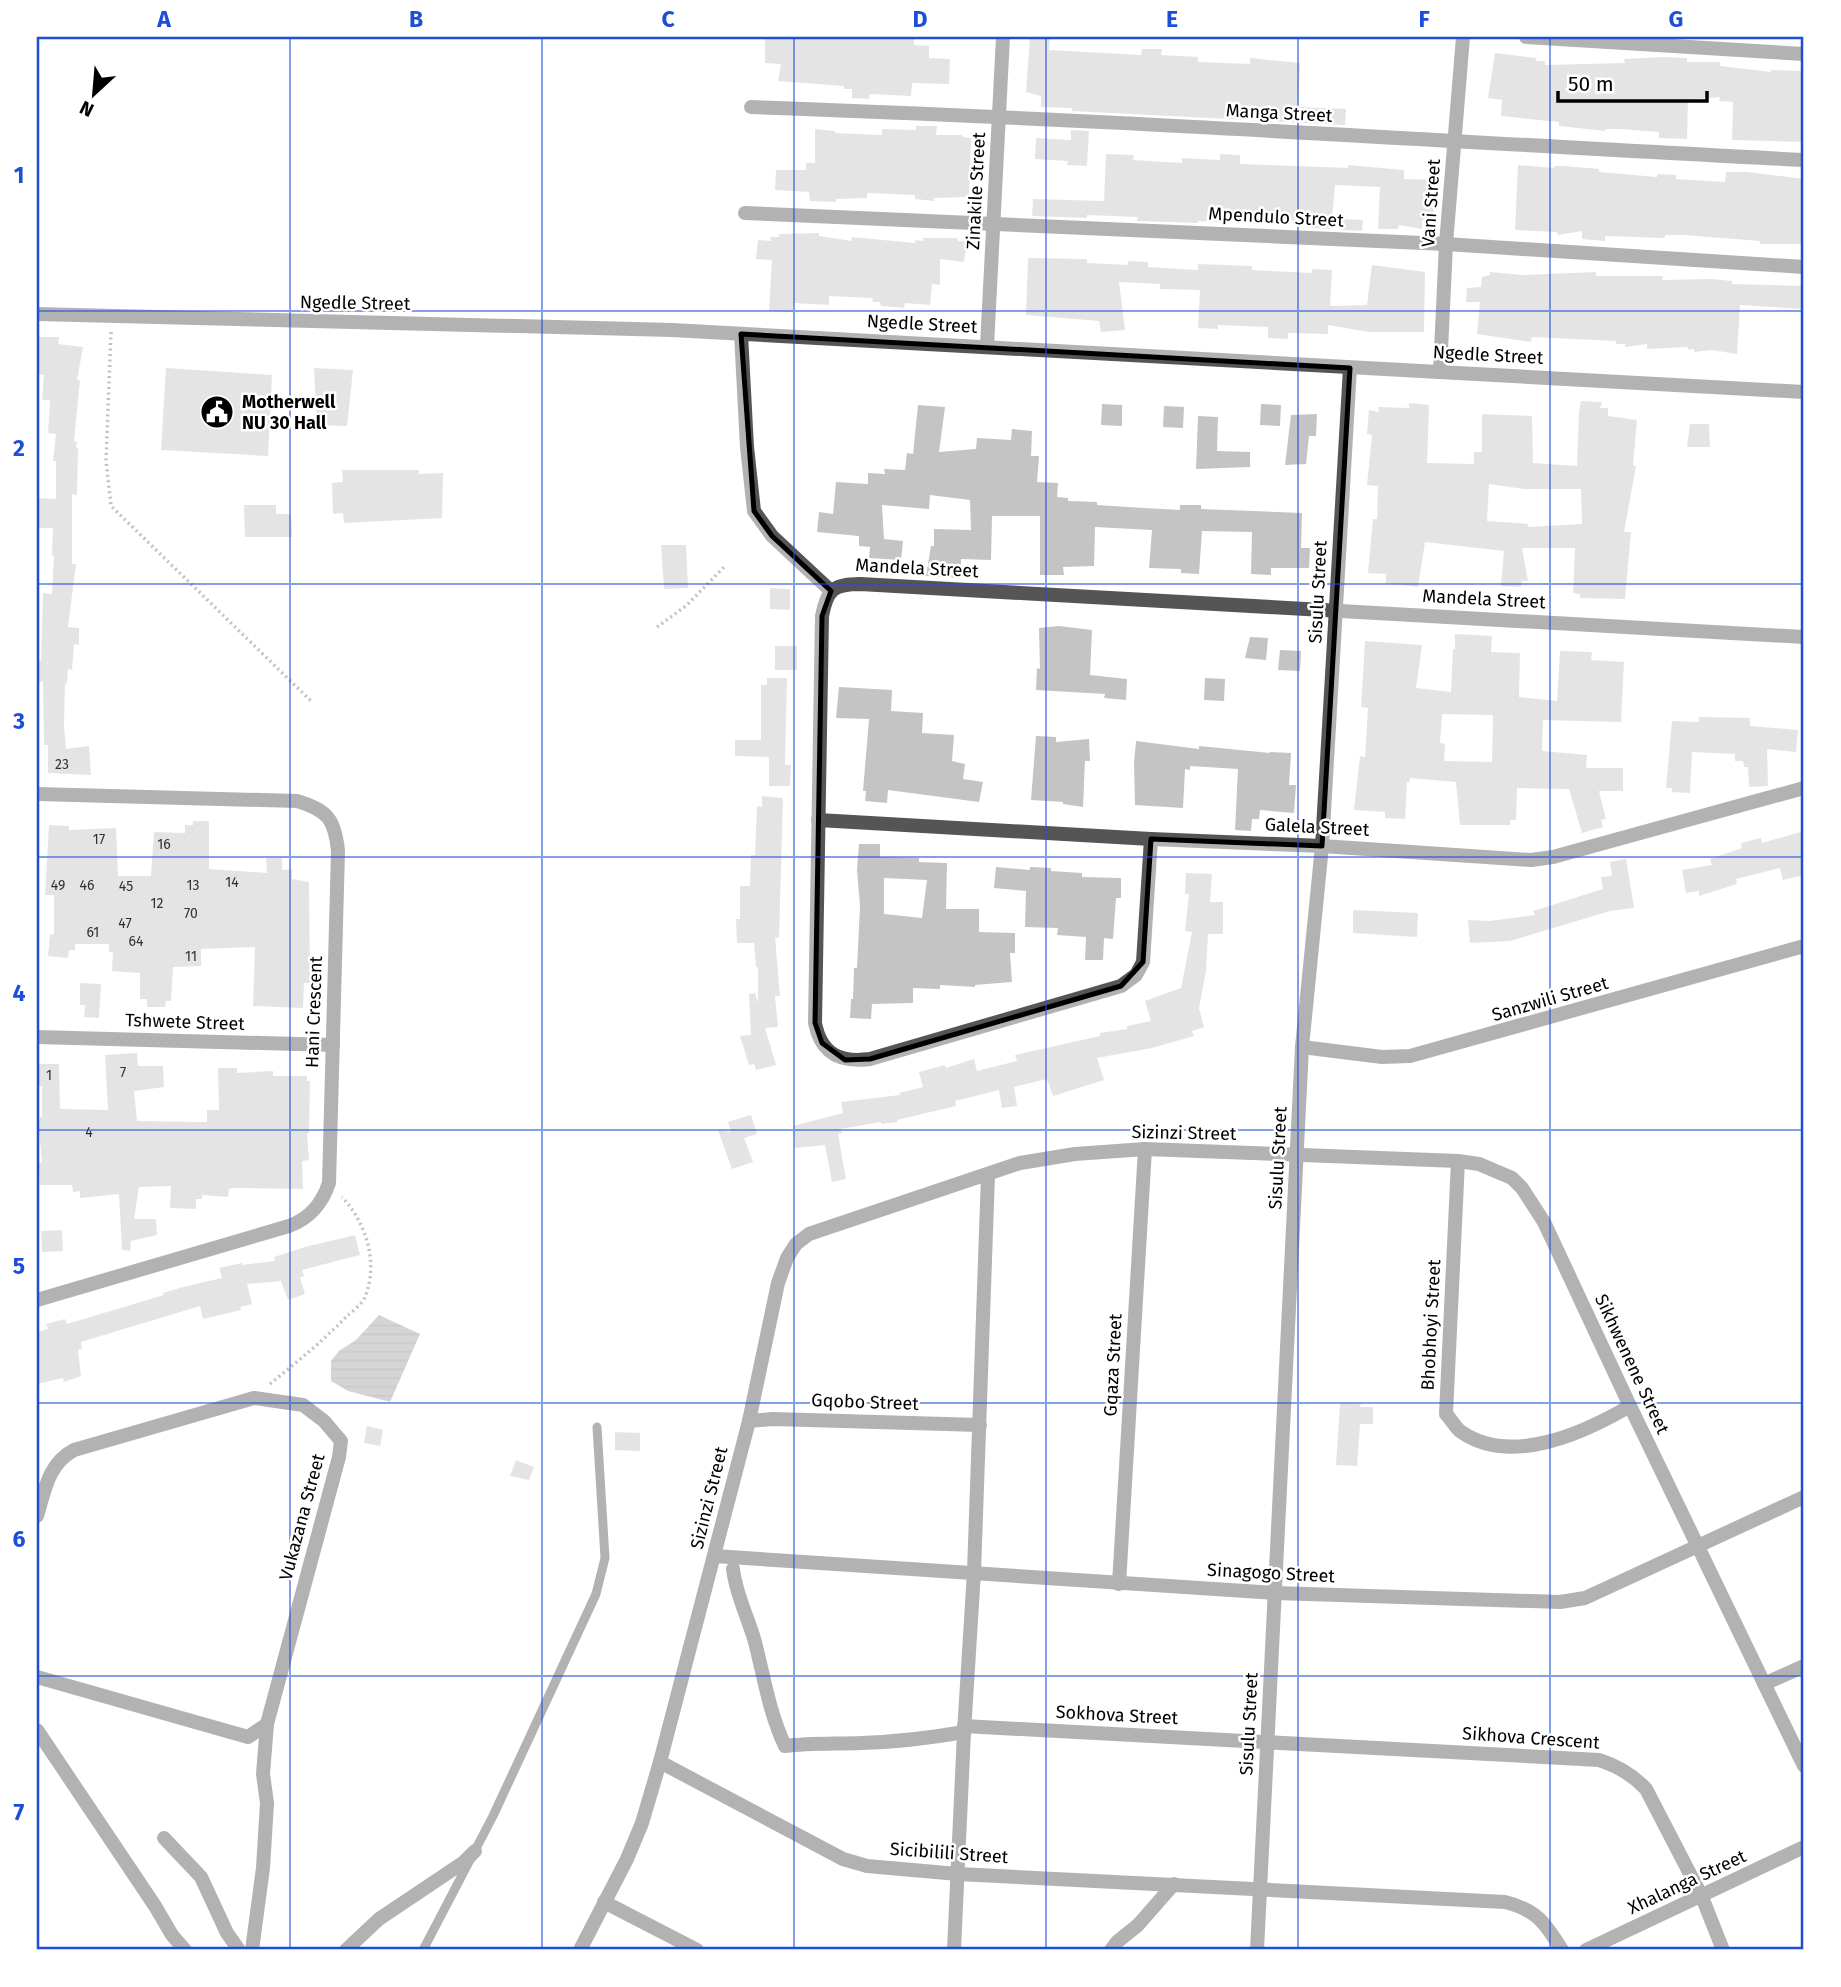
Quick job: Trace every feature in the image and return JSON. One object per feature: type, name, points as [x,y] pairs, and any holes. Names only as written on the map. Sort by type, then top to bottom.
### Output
[{"type":"street","name":"Zinakile Street","points":[[987,346],[1003,37]]},
{"type":"street","name":"Vani Street","points":[[1440,372],[1446,244],[1462,37]]},
{"type":"street","points":[[1526,37],[1804,54]]},
{"type":"street","name":"Manga Street","points":[[751,107],[999,115],[1804,160]]},
{"type":"street","name":"Mpendulo Street","points":[[745,213],[1446,244],[1804,267]]},
{"type":"street","name":"Ngedle Street","points":[[37,314],[740,334],[1804,392]]},
{"type":"street","points":[[740,334],[754,511],[772,536],[831,591],[825,600],[822,615],[815,1023],[817,1034],[828,1051],[845,1060],[856,1061],[883,1055],[1121,986],[1129,981],[1143,962],[1151,839]]},
{"type":"street","name":"Sisulu Street","points":[[1257,1950],[1302,1047],[1322,846],[1350,368]]},
{"type":"street","name":"Mandela Street","points":[[831,591],[836,586],[860,584],[1804,637]]},
{"type":"street","name":"Galela Street","points":[[818,820],[1322,846],[1531,860],[1553,857],[1804,789]]},
{"type":"street","name":"Hani Crescent","points":[[37,794],[298,801],[313,805],[325,813],[336,833],[338,851],[328,1183],[317,1207],[308,1216],[289,1226],[37,1300]]},
{"type":"street","name":"Sanzwili Street","points":[[1302,1047],[1382,1057],[1410,1056],[1804,946]]},
{"type":"street","name":"Tshwete Street","points":[[37,1037],[333,1045]]},
{"type":"street","name":"Sizinzi Street","points":[[580,1950],[627,1859],[642,1823],[749,1421],[778,1283],[787,1258],[796,1244],[809,1234],[1020,1163],[1043,1158],[1145,1149],[1298,1156]]},
{"type":"street","name":"Gqaza Street","points":[[1119,1584],[1145,1149]]},
{"type":"street","name":"Sikhwenene Street","points":[[1298,1156],[1458,1161],[1479,1164],[1512,1178],[1544,1222],[1804,1766]]},
{"type":"street","name":"Bhobhoyi Street","points":[[1458,1161],[1446,1414],[1460,1430],[1497,1445],[1548,1444],[1600,1423],[1630,1406]]},
{"type":"street","points":[[954,1950],[974,1572],[988,1175]]},
{"type":"street","name":"Vukazana Street","points":[[37,1516],[50,1473],[61,1457],[74,1450],[254,1398],[303,1405],[324,1421],[341,1441],[339,1457],[267,1724]]},
{"type":"street","name":"Gqobo Street","points":[[749,1421],[773,1419],[980,1425]]},
{"type":"street","name":"Sinagogo Street","points":[[715,1556],[1275,1593],[1560,1602],[1585,1598],[1804,1497]]},
{"type":"street","name":"Sokhova Street","points":[[733,1569],[735,1588],[746,1611],[769,1703],[785,1746],[918,1740],[964,1729],[1268,1742]]},
{"type":"street","points":[[1763,1684],[1804,1666]]},
{"type":"street","points":[[37,1677],[247,1737],[267,1724]]},
{"type":"street","points":[[252,1950],[264,1855],[267,1803],[263,1774],[267,1724]]},
{"type":"street","points":[[37,1730],[172,1935],[185,1950]]},
{"type":"street","name":"Sikhova Crescent","points":[[1268,1742],[1599,1760],[1619,1766],[1646,1788],[1702,1897],[1723,1950]]},
{"type":"street","name":"Sicibilili Street","points":[[660,1762],[843,1859],[867,1866],[958,1874],[1260,1889]]},
{"type":"street","points":[[164,1838],[201,1877],[227,1933],[239,1950]]},
{"type":"street","name":"Xhalanga Street","points":[[1586,1950],[1804,1847]]},
{"type":"street","points":[[346,1950],[379,1919],[475,1851]]},
{"type":"street","points":[[1111,1950],[1138,1925],[1174,1884]]},
{"type":"street","points":[[1260,1889],[1505,1902],[1525,1907],[1539,1917],[1562,1950]]},
{"type":"street","points":[[604,1902],[697,1950]]},
{"type":"lane","points":[[423,1950],[475,1851],[596,1594],[604,1558],[597,1427]]},
{"type":"path","points":[[112,316],[106,460],[111,506],[311,701]]},
{"type":"path","points":[[657,627],[687,605],[724,567]]},
{"type":"path","points":[[254,1398],[322,1341],[365,1298],[372,1263],[365,1233],[352,1208],[328,1183]]},
{"type":"highlighted area","points":[[741,334],[1350,368],[1322,846],[1151,839],[1143,962],[1121,986],[870,1059],[845,1060],[822,1043],[815,1023],[822,616],[831,591],[772,536],[754,511]]},
{"type":"shaded area","points":[[379,1315],[420,1334],[390,1402],[348,1391],[331,1381],[331,1361],[339,1351],[356,1340]]},
{"type":"building","points":[[914,37],[914,45],[929,46],[929,58],[950,59],[949,84],[912,83],[911,96],[870,94],[869,99],[852,98],[852,89],[844,89],[844,86],[778,81],[781,64],[765,63],[765,39]]},
{"type":"building","points":[[1030,37],[1050,37],[1049,50],[1141,55],[1142,49],[1162,49],[1161,55],[1198,57],[1198,62],[1250,64],[1250,58],[1300,63],[1298,107],[1346,109],[1345,125],[1072,111],[1072,108],[1041,107],[1041,96],[1026,92]]},
{"type":"building","points":[[1495,53],[1536,58],[1536,61],[1545,61],[1545,65],[1625,63],[1624,59],[1664,57],[1687,58],[1687,62],[1720,62],[1720,66],[1771,72],[1804,71],[1804,142],[1732,140],[1733,102],[1719,101],[1720,97],[1688,100],[1687,139],[1659,138],[1659,132],[1620,129],[1605,131],[1559,126],[1559,122],[1501,116],[1502,100],[1488,98]]},
{"type":"building","points":[[916,126],[937,126],[936,135],[962,135],[971,138],[969,197],[934,198],[934,201],[915,199],[915,195],[867,193],[867,198],[836,199],[836,202],[810,201],[809,192],[775,190],[776,170],[806,170],[806,163],[815,163],[815,129],[835,133],[882,135],[882,129],[916,130]]},
{"type":"building","points":[[1071,130],[1089,131],[1087,166],[1067,165],[1068,161],[1035,159],[1036,138],[1071,140]]},
{"type":"building","points":[[1106,154],[1134,155],[1133,160],[1182,163],[1182,158],[1220,160],[1220,154],[1240,155],[1240,164],[1348,168],[1348,165],[1404,170],[1404,179],[1437,180],[1433,220],[1422,220],[1422,229],[1399,225],[1398,229],[1378,229],[1380,187],[1335,185],[1331,229],[1311,228],[1312,221],[1267,219],[1267,222],[1229,220],[1229,223],[1198,223],[1137,221],[1138,217],[1032,216],[1033,199],[1104,201]]},
{"type":"building","points":[[1518,165],[1599,169],[1599,172],[1657,177],[1657,174],[1676,175],[1676,179],[1725,182],[1726,172],[1804,179],[1804,244],[1760,244],[1760,241],[1684,235],[1665,235],[1665,238],[1605,236],[1605,241],[1582,239],[1582,231],[1558,235],[1557,232],[1515,230]]},
{"type":"building","points":[[1343,219],[1363,220],[1362,231],[1342,230]]},
{"type":"building","points":[[819,233],[819,236],[852,241],[851,237],[915,243],[915,240],[924,241],[923,238],[957,238],[958,241],[967,241],[964,262],[940,259],[940,285],[932,284],[930,305],[905,303],[904,308],[881,306],[880,302],[872,302],[873,298],[829,296],[829,305],[794,303],[793,312],[769,311],[772,260],[756,259],[758,240],[771,241],[770,237],[779,237],[779,234]]},
{"type":"building","points":[[1028,258],[1087,259],[1087,263],[1128,265],[1128,261],[1148,262],[1148,267],[1198,270],[1198,264],[1252,266],[1252,270],[1312,273],[1312,269],[1332,270],[1330,306],[1367,305],[1372,265],[1425,272],[1424,332],[1369,332],[1328,325],[1328,334],[1288,333],[1288,339],[1268,338],[1268,327],[1218,325],[1218,329],[1198,328],[1200,290],[1160,289],[1160,284],[1119,282],[1125,330],[1101,332],[1099,321],[1026,315]]},
{"type":"building","points":[[1490,272],[1522,275],[1596,272],[1596,276],[1663,276],[1662,280],[1711,279],[1732,281],[1732,284],[1804,286],[1804,309],[1740,305],[1737,354],[1712,350],[1694,352],[1694,349],[1688,350],[1688,347],[1647,349],[1647,344],[1625,347],[1625,344],[1616,344],[1616,341],[1532,337],[1531,342],[1477,334],[1480,302],[1466,302],[1467,288],[1481,287],[1482,277],[1490,275]]},
{"type":"building","points":[[39,337],[59,337],[58,344],[83,347],[77,380],[80,380],[74,441],[77,442],[78,448],[77,495],[72,494],[72,564],[76,564],[68,627],[79,628],[79,645],[74,644],[72,670],[68,669],[67,684],[65,683],[64,725],[66,749],[89,746],[91,775],[48,773],[48,745],[44,745],[43,682],[37,681],[37,661],[41,661],[43,593],[52,594],[54,556],[53,528],[37,528],[37,498],[56,499],[56,461],[53,461],[56,434],[48,433],[50,400],[42,400],[44,375],[37,374]]},
{"type":"building","name":"Motherwell NU 30 Hall","points":[[166,368],[272,375],[268,456],[161,450]]},
{"type":"building","points":[[314,368],[353,370],[347,426],[317,425]]},
{"type":"building","points":[[1581,401],[1602,402],[1600,408],[1608,408],[1608,416],[1637,420],[1633,465],[1636,466],[1624,532],[1631,532],[1625,599],[1580,598],[1580,594],[1573,593],[1575,548],[1522,548],[1528,581],[1522,581],[1521,587],[1501,586],[1504,551],[1425,542],[1418,587],[1386,583],[1386,574],[1368,573],[1373,519],[1377,519],[1378,486],[1367,485],[1372,435],[1367,434],[1369,410],[1379,412],[1378,407],[1409,408],[1409,403],[1429,405],[1427,463],[1474,464],[1474,452],[1482,452],[1482,414],[1532,416],[1533,463],[1577,466]],"holes":[[[1489,484],[1524,489],[1581,489],[1582,524],[1528,527],[1528,524],[1487,521]]]},
{"type":"building","points":[[1102,404],[1122,405],[1122,426],[1101,425]]},
{"type":"building","points":[[1261,404],[1281,405],[1280,426],[1260,425]]},
{"type":"building","points":[[918,405],[945,407],[939,452],[976,449],[977,438],[1011,440],[1012,429],[1032,431],[1031,456],[1039,456],[1037,482],[1058,483],[1057,497],[1068,498],[1068,501],[1180,510],[1180,505],[1201,505],[1201,509],[1302,513],[1301,548],[1310,548],[1309,568],[1271,568],[1271,575],[1251,574],[1252,532],[1202,531],[1199,574],[1181,573],[1181,569],[1149,568],[1152,530],[1095,527],[1094,566],[1063,567],[1064,575],[1040,575],[1040,516],[992,516],[991,560],[961,559],[961,578],[926,576],[931,546],[934,546],[934,529],[971,530],[970,500],[930,495],[929,509],[882,505],[884,539],[903,541],[901,560],[869,558],[870,547],[859,546],[859,536],[817,532],[819,512],[833,514],[836,482],[868,484],[868,473],[885,474],[884,469],[905,470],[907,453],[913,454]]},
{"type":"building","points":[[1164,406],[1184,407],[1183,428],[1163,427]]},
{"type":"building","points":[[1317,414],[1316,436],[1309,436],[1306,464],[1285,465],[1291,415]]},
{"type":"building","points":[[1198,416],[1218,417],[1217,451],[1250,452],[1250,467],[1196,469]]},
{"type":"building","points":[[1690,424],[1709,424],[1710,447],[1687,447]]},
{"type":"building","points":[[342,470],[419,470],[419,474],[443,473],[442,518],[344,523],[343,513],[333,514],[332,483],[343,482]]},
{"type":"building","points":[[244,505],[276,505],[276,514],[291,514],[292,537],[245,537]]},
{"type":"building","points":[[661,545],[686,545],[688,588],[664,589]]},
{"type":"building","points":[[770,588],[790,589],[790,610],[770,609]]},
{"type":"building","points":[[1059,626],[1092,630],[1090,675],[1127,679],[1126,700],[1104,698],[1105,694],[1036,690],[1037,668],[1040,669],[1039,628]]},
{"type":"building","points":[[1455,634],[1492,636],[1491,652],[1520,653],[1519,697],[1557,701],[1560,651],[1592,652],[1591,660],[1624,662],[1621,722],[1543,720],[1542,751],[1587,755],[1586,768],[1623,768],[1623,791],[1599,791],[1606,819],[1601,820],[1603,827],[1582,833],[1569,789],[1517,788],[1516,820],[1510,820],[1510,825],[1460,825],[1456,782],[1410,778],[1409,783],[1407,782],[1405,819],[1385,818],[1385,812],[1354,810],[1360,756],[1365,757],[1368,708],[1361,707],[1365,641],[1422,645],[1416,688],[1451,692]],"holes":[[[1442,714],[1493,715],[1492,762],[1444,761],[1445,744],[1440,743]]]},
{"type":"building","points":[[1250,637],[1268,638],[1266,660],[1245,658]]},
{"type":"building","points":[[775,646],[797,646],[797,670],[775,670]]},
{"type":"building","points":[[1280,650],[1301,651],[1300,671],[1278,670]]},
{"type":"building","points":[[767,678],[787,678],[785,765],[791,765],[790,786],[769,786],[769,757],[735,756],[735,740],[761,740],[761,685],[767,685]]},
{"type":"building","points":[[1205,678],[1225,679],[1224,701],[1204,700]]},
{"type":"building","points":[[839,687],[892,690],[891,711],[923,713],[922,733],[954,735],[952,761],[965,764],[963,779],[983,782],[979,802],[888,790],[887,803],[865,801],[866,791],[863,791],[869,719],[836,718]]},
{"type":"building","points":[[1699,717],[1750,718],[1750,726],[1798,730],[1796,752],[1767,749],[1768,786],[1749,787],[1748,767],[1744,767],[1743,761],[1735,761],[1735,754],[1692,752],[1690,793],[1672,792],[1672,788],[1666,788],[1672,721],[1699,722]]},
{"type":"building","points":[[1036,736],[1056,737],[1056,742],[1089,739],[1090,761],[1085,761],[1083,807],[1063,802],[1031,800]]},
{"type":"building","points":[[1136,741],[1199,749],[1199,746],[1291,753],[1289,785],[1296,785],[1294,813],[1260,810],[1259,819],[1252,819],[1251,831],[1235,830],[1238,769],[1190,766],[1190,770],[1185,769],[1183,808],[1135,805]]},
{"type":"building","points":[[762,796],[783,798],[779,938],[775,937],[780,996],[775,996],[778,1027],[765,1028],[776,1065],[756,1070],[754,1064],[749,1065],[740,1036],[751,1035],[749,994],[755,993],[758,1003],[758,967],[754,943],[737,943],[736,919],[740,919],[740,886],[750,886],[751,855],[755,855],[757,806],[762,807]]},
{"type":"building","points":[[193,821],[209,821],[209,869],[267,873],[266,858],[282,858],[282,870],[292,869],[292,879],[309,882],[310,983],[304,983],[303,1008],[253,1006],[255,947],[201,949],[201,966],[173,967],[171,1001],[166,1001],[165,1007],[147,1007],[147,999],[140,999],[140,973],[112,971],[113,952],[109,952],[109,944],[75,944],[75,950],[69,950],[68,958],[48,956],[50,934],[54,935],[54,895],[45,895],[49,825],[69,826],[69,830],[116,828],[118,876],[151,876],[154,832],[185,833],[185,825],[193,825]]},
{"type":"building","points":[[1804,831],[1804,875],[1783,880],[1780,868],[1736,879],[1737,884],[1699,896],[1699,891],[1686,893],[1682,870],[1712,865],[1710,859],[1742,848],[1741,843],[1761,838],[1762,843]]},
{"type":"building","points":[[859,844],[880,844],[880,857],[919,858],[919,862],[947,863],[946,909],[979,909],[979,932],[1015,933],[1015,953],[1010,953],[1012,982],[975,987],[940,985],[940,989],[913,988],[913,1003],[872,1004],[871,1019],[850,1018],[854,968],[857,968],[860,906],[857,870]],"holes":[[[884,878],[927,880],[922,918],[884,914]]]},
{"type":"building","points":[[1626,859],[1634,908],[1610,911],[1510,941],[1470,943],[1468,920],[1489,921],[1535,915],[1533,911],[1603,889],[1601,877],[1612,876],[1610,862]]},
{"type":"building","points":[[996,867],[1030,870],[1030,867],[1051,868],[1051,871],[1082,873],[1082,877],[1121,878],[1121,898],[1116,898],[1113,939],[1104,938],[1103,960],[1085,960],[1086,937],[1057,935],[1058,928],[1025,927],[1026,891],[994,888]]},
{"type":"building","points":[[1186,873],[1212,874],[1210,902],[1223,902],[1223,934],[1208,934],[1206,971],[1199,1008],[1204,1027],[1192,1031],[1194,1036],[1152,1048],[1097,1058],[1104,1080],[1053,1096],[1047,1079],[1014,1087],[1017,1106],[1002,1108],[999,1090],[955,1101],[956,1106],[897,1120],[898,1122],[840,1129],[842,1133],[838,1134],[846,1179],[832,1182],[825,1145],[795,1148],[793,1126],[843,1113],[841,1102],[900,1095],[899,1093],[923,1087],[919,1072],[945,1065],[946,1068],[974,1059],[977,1071],[1017,1061],[1015,1055],[1100,1036],[1100,1033],[1127,1029],[1127,1026],[1151,1021],[1145,1001],[1181,988],[1192,932],[1185,931],[1189,894],[1185,894]]},
{"type":"building","points":[[1353,910],[1418,913],[1417,937],[1353,933]]},
{"type":"building","points":[[80,983],[101,984],[99,1018],[84,1017],[85,1005],[80,1005]]},
{"type":"building","points":[[137,1053],[138,1066],[163,1066],[164,1087],[134,1091],[137,1121],[207,1122],[207,1110],[219,1110],[218,1068],[237,1068],[237,1073],[273,1071],[273,1076],[307,1076],[307,1081],[310,1081],[307,1133],[309,1160],[302,1161],[303,1189],[229,1189],[228,1197],[202,1195],[202,1199],[196,1199],[196,1209],[170,1208],[171,1186],[139,1187],[134,1219],[156,1219],[157,1235],[131,1241],[130,1251],[122,1250],[119,1194],[80,1198],[80,1191],[73,1192],[72,1185],[40,1185],[39,1163],[42,1163],[39,1129],[42,1117],[42,1086],[39,1086],[39,1064],[59,1064],[60,1109],[108,1110],[105,1055]]},
{"type":"building","points":[[751,1115],[757,1134],[744,1138],[753,1162],[732,1169],[718,1130],[731,1132],[728,1122]]},
{"type":"building","points":[[62,1230],[63,1251],[42,1252],[41,1231]]},
{"type":"building","points":[[355,1235],[360,1255],[302,1270],[304,1276],[300,1278],[305,1294],[288,1300],[281,1281],[247,1284],[252,1304],[240,1307],[241,1310],[203,1319],[200,1306],[81,1342],[82,1349],[78,1350],[81,1376],[64,1382],[63,1378],[37,1384],[37,1332],[48,1329],[46,1324],[65,1319],[67,1324],[183,1287],[222,1278],[219,1268],[242,1263],[275,1261],[274,1257]]},
{"type":"building","points":[[1340,1403],[1373,1407],[1373,1424],[1360,1424],[1357,1466],[1336,1465]]},
{"type":"building","points":[[367,1426],[383,1430],[380,1446],[364,1443]]},
{"type":"building","points":[[615,1432],[640,1433],[640,1451],[615,1450]]},
{"type":"building","points":[[516,1460],[534,1467],[529,1480],[510,1476]]},
{"type":"place","name":"Motherwell NU 30 Hall","points":[[217,412]]}]
